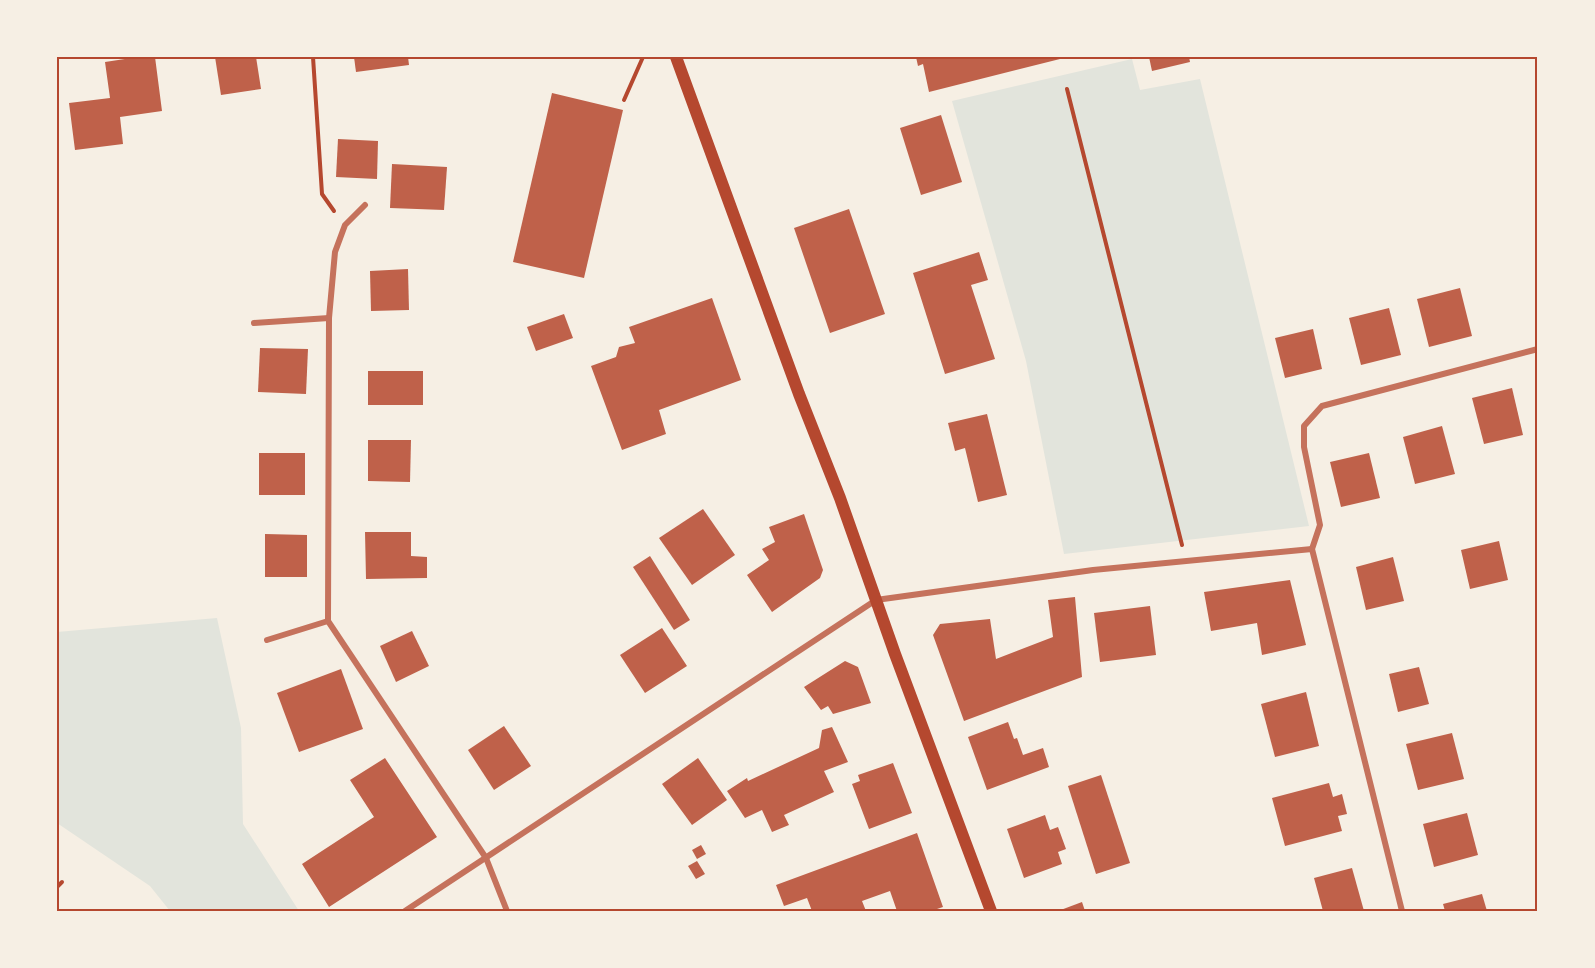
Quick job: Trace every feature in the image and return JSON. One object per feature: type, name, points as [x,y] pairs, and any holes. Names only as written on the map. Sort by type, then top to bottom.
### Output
[{"type":"main road","points":[[676,57],[798,394],[840,498],[991,911]]},
{"type":"street","points":[[365,205],[345,225],[335,252],[329,318],[328,621],[486,858],[507,911]]},
{"type":"street","points":[[254,323],[329,318]]},
{"type":"street","points":[[1402,911],[1312,549],[1320,525],[1304,447],[1304,426],[1322,406],[1538,349]]},
{"type":"street","points":[[405,911],[876,600],[1093,570],[1312,549]]},
{"type":"street","points":[[267,640],[328,621]]},
{"type":"path","points":[[313,57],[322,194],[345,225]]},
{"type":"path","points":[[624,100],[643,57]]},
{"type":"path","points":[[1067,89],[1186,561]]},
{"type":"path","points":[[57,887],[62,882]]},
{"type":"shaded area","points":[[1132,59],[1140,90],[1200,79],[1309,526],[1064,554],[1026,361],[952,101]]},
{"type":"shaded area","points":[[217,618],[241,728],[243,824],[299,911],[170,911],[150,886],[57,823],[57,632]]},
{"type":"building","points":[[155,57],[162,111],[120,117],[123,144],[75,150],[69,103],[110,98],[105,62]]},
{"type":"building","points":[[215,57],[256,57],[261,89],[221,95]]},
{"type":"building","points":[[354,57],[408,57],[409,65],[356,72]]},
{"type":"building","points":[[916,57],[1064,58],[929,92],[923,64],[918,66]]},
{"type":"building","points":[[1149,57],[1189,57],[1190,62],[1152,71]]},
{"type":"building","points":[[552,93],[623,110],[584,278],[513,262]]},
{"type":"building","points":[[941,115],[962,182],[921,195],[900,128]]},
{"type":"building","points":[[338,139],[378,141],[377,179],[336,177]]},
{"type":"building","points":[[392,164],[447,167],[444,210],[390,208]]},
{"type":"building","points":[[849,209],[885,314],[830,333],[794,228]]},
{"type":"building","points":[[979,252],[988,280],[971,285],[995,359],[945,374],[913,273]]},
{"type":"building","points":[[408,269],[409,310],[371,311],[370,271]]},
{"type":"building","points":[[1460,288],[1472,336],[1429,347],[1417,299]]},
{"type":"building","points":[[712,298],[741,380],[659,410],[666,434],[622,450],[591,366],[616,357],[619,347],[635,343],[629,327]]},
{"type":"building","points":[[1389,308],[1401,355],[1361,365],[1349,318]]},
{"type":"building","points":[[564,314],[573,338],[536,351],[527,327]]},
{"type":"building","points":[[1313,329],[1322,369],[1285,378],[1275,338]]},
{"type":"building","points":[[260,348],[308,349],[306,394],[258,392]]},
{"type":"building","points":[[368,371],[423,371],[423,405],[368,405]]},
{"type":"building","points":[[1512,388],[1523,435],[1484,444],[1472,398]]},
{"type":"building","points":[[987,414],[1007,495],[978,502],[965,448],[955,451],[948,423]]},
{"type":"building","points":[[1442,426],[1455,474],[1415,484],[1403,437]]},
{"type":"building","points":[[368,440],[411,440],[410,482],[368,481]]},
{"type":"building","points":[[259,453],[305,453],[305,495],[259,495]]},
{"type":"building","points":[[1369,453],[1380,498],[1341,507],[1330,462]]},
{"type":"building","points":[[703,509],[735,555],[692,585],[659,538]]},
{"type":"building","points":[[804,514],[823,570],[820,578],[772,612],[747,575],[769,560],[762,549],[775,542],[769,527]]},
{"type":"building","points":[[365,532],[411,532],[411,556],[427,557],[427,578],[366,579]]},
{"type":"building","points":[[265,534],[307,535],[307,577],[265,577]]},
{"type":"building","points":[[1499,541],[1508,580],[1470,589],[1461,550]]},
{"type":"building","points":[[650,556],[690,620],[674,630],[633,567]]},
{"type":"building","points":[[1393,557],[1404,601],[1366,610],[1356,567]]},
{"type":"building","points":[[1290,580],[1306,645],[1262,655],[1257,623],[1211,631],[1204,592]]},
{"type":"building","points":[[1075,597],[1082,677],[964,721],[933,635],[940,624],[990,619],[996,659],[1053,637],[1048,600]]},
{"type":"building","points":[[1150,606],[1156,655],[1100,662],[1094,613]]},
{"type":"building","points":[[662,628],[687,666],[645,693],[620,655]]},
{"type":"building","points":[[412,631],[429,666],[396,682],[380,646]]},
{"type":"building","points":[[845,661],[858,667],[871,703],[833,714],[828,706],[821,710],[804,687]]},
{"type":"building","points":[[1419,667],[1429,704],[1398,712],[1389,674]]},
{"type":"building","points":[[341,669],[363,729],[299,752],[277,693]]},
{"type":"building","points":[[1306,692],[1319,746],[1275,757],[1261,704]]},
{"type":"building","points":[[1008,722],[1023,755],[1043,748],[1049,767],[987,790],[968,737]]},
{"type":"building","points":[[504,726],[531,766],[494,790],[468,750]]},
{"type":"building","points":[[832,727],[848,762],[824,771],[834,792],[784,815],[789,825],[772,832],[762,810],[745,818],[727,791],[747,778],[748,781],[819,748],[822,730]]},
{"type":"building","points":[[1452,733],[1464,779],[1418,790],[1406,744]]},
{"type":"building","points":[[385,758],[437,837],[329,907],[302,864],[374,817],[350,780]]},
{"type":"building","points":[[698,758],[727,800],[692,825],[662,784]]},
{"type":"building","points":[[893,763],[912,813],[869,829],[852,784],[860,781],[858,775]]},
{"type":"building","points":[[1101,775],[1130,863],[1096,874],[1068,786]]},
{"type":"building","points":[[1329,783],[1333,797],[1342,794],[1347,814],[1338,816],[1342,831],[1285,846],[1272,798]]},
{"type":"building","points":[[1467,813],[1478,855],[1434,867],[1423,824]]},
{"type":"building","points":[[1045,815],[1050,830],[1058,827],[1066,849],[1058,852],[1062,864],[1024,878],[1007,829]]},
{"type":"building","points":[[917,833],[943,907],[931,911],[897,911],[890,891],[862,901],[866,911],[812,911],[807,898],[784,906],[776,885]]},
{"type":"building","points":[[701,845],[706,854],[697,859],[692,850]]},
{"type":"building","points":[[697,861],[705,874],[696,879],[688,866]]},
{"type":"building","points":[[1352,868],[1364,911],[1323,911],[1314,878]]},
{"type":"building","points":[[1482,894],[1487,911],[1445,911],[1443,904]]},
{"type":"building","points":[[1082,902],[1085,911],[1058,911]]}]
